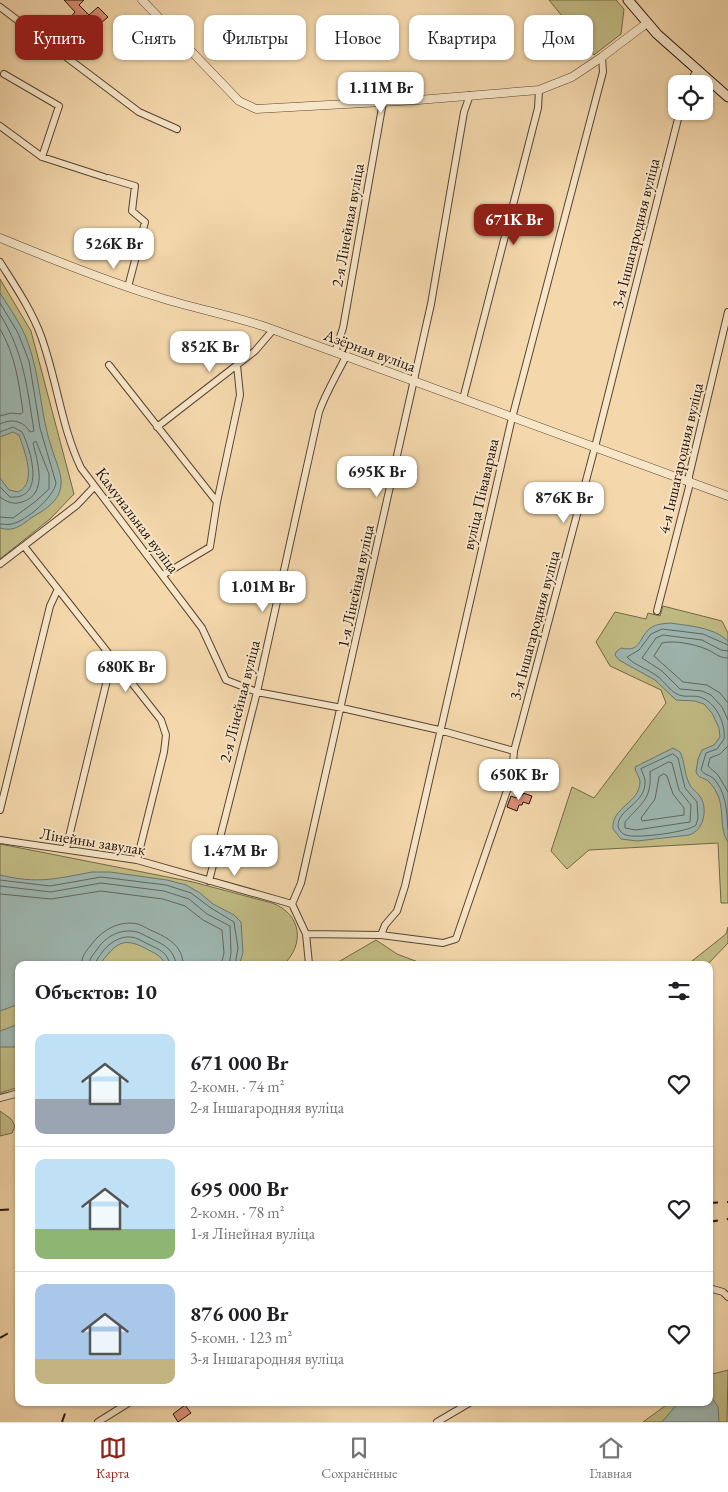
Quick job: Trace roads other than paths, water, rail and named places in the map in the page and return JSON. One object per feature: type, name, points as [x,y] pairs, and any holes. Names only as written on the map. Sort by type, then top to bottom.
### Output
[{"type":"main road","points":[[628,0],[647,23],[728,97]]},
{"type":"street","points":[[142,0],[239,101],[252,108],[308,108],[539,90],[565,81],[602,57],[647,23]]},
{"type":"street","points":[[0,7],[139,112],[177,129]]},
{"type":"street","name":"вуліца Піваварава","points":[[381,935],[384,925],[398,910],[405,886],[439,730],[513,417],[603,72],[602,57]]},
{"type":"street","points":[[694,75],[697,70]]},
{"type":"street","points":[[4,74],[59,106],[42,157]]},
{"type":"street","points":[[463,399],[538,108],[539,90]]},
{"type":"street","name":"1-я Лінейная вуліца","points":[[292,904],[301,883],[342,708],[431,304],[464,112],[470,95]]},
{"type":"street","name":"2-я Лінейная вуліца","points":[[335,352],[343,328],[383,102]]},
{"type":"street","name":"3-я Іншагародняя вуліца","points":[[381,935],[443,943],[456,939],[512,776],[514,751],[595,448],[678,120]]},
{"type":"street","points":[[0,126],[42,157],[135,186],[132,211],[145,222],[128,287]]},
{"type":"street","name":"Азёрная вуліца","points":[[0,238],[128,287],[181,304],[225,314],[273,330],[728,496]]},
{"type":"street","name":"Камунальная вуліца","points":[[0,262],[30,310],[41,336],[70,446],[94,487],[202,628],[226,680],[257,692],[342,708],[439,730],[514,751]]},
{"type":"street","name":"4-я Іншагародняя вуліца","points":[[657,611],[728,312]]},
{"type":"street","points":[[157,427],[255,351],[273,330]]},
{"type":"street","name":"2-я Лінейная вуліца","points":[[209,881],[257,692],[318,412],[346,356]]},
{"type":"street","points":[[109,365],[217,502]]},
{"type":"street","points":[[163,575],[210,547],[217,502],[240,395],[237,365]]},
{"type":"street","points":[[0,564],[78,504],[94,487]]},
{"type":"street","points":[[24,546],[161,720],[166,735],[164,752],[137,860]]},
{"type":"street","points":[[0,810],[50,606],[58,591]]},
{"type":"street","points":[[66,849],[107,680],[118,665]]},
{"type":"street","name":"Лінейны завулак","points":[[0,840],[137,860],[292,904]]},
{"type":"street","points":[[292,904],[306,934],[309,961]]},
{"type":"street","points":[[306,934],[381,935]]},
{"type":"street","points":[[0,1098],[15,1094]]},
{"type":"street","points":[[713,1289],[723,1292],[728,1297]]},
{"type":"street","points":[[98,1422],[124,1406]]},
{"type":"street","points":[[437,1422],[464,1406]]},
{"type":"water","points":[[0,293],[19,323],[28,343],[36,370],[45,425],[60,472],[61,483],[59,493],[51,504],[13,529],[0,528],[0,478],[9,490],[18,492],[24,488],[27,481],[28,466],[19,435],[13,432],[0,437]]},
{"type":"water","points":[[670,623],[708,630],[728,641],[728,842],[725,837],[720,804],[715,789],[696,772],[702,750],[714,745],[720,737],[719,728],[712,713],[704,704],[695,701],[676,700],[655,680],[619,660],[615,655],[621,648],[627,649],[638,645],[648,630],[653,627]]},
{"type":"water","points":[[673,748],[680,752],[689,783],[700,796],[703,803],[704,814],[701,825],[694,833],[689,835],[637,841],[621,839],[613,829],[614,822],[616,815],[636,795],[639,789],[640,780],[635,767]]},
{"type":"water","points":[[92,872],[110,872],[167,880],[186,885],[200,893],[213,904],[234,915],[241,922],[243,953],[240,961],[164,961],[159,956],[136,944],[123,943],[114,948],[102,961],[15,961],[15,1005],[0,1011],[0,875],[36,880]]},
{"type":"water","points":[[15,1025],[15,1047],[0,1047],[0,1031]]},
{"type":"water","points":[[713,1399],[718,1407],[719,1422],[662,1422],[675,1406],[713,1406]]},
{"type":"railway","points":[[713,1203],[728,1202]]},
{"type":"railway","points":[[0,1210],[15,1209]]},
{"type":"railway","points":[[713,1221],[728,1219]]},
{"type":"railway","points":[[0,1338],[15,1329]]},
{"type":"railway","points":[[62,1422],[68,1406]]}]
